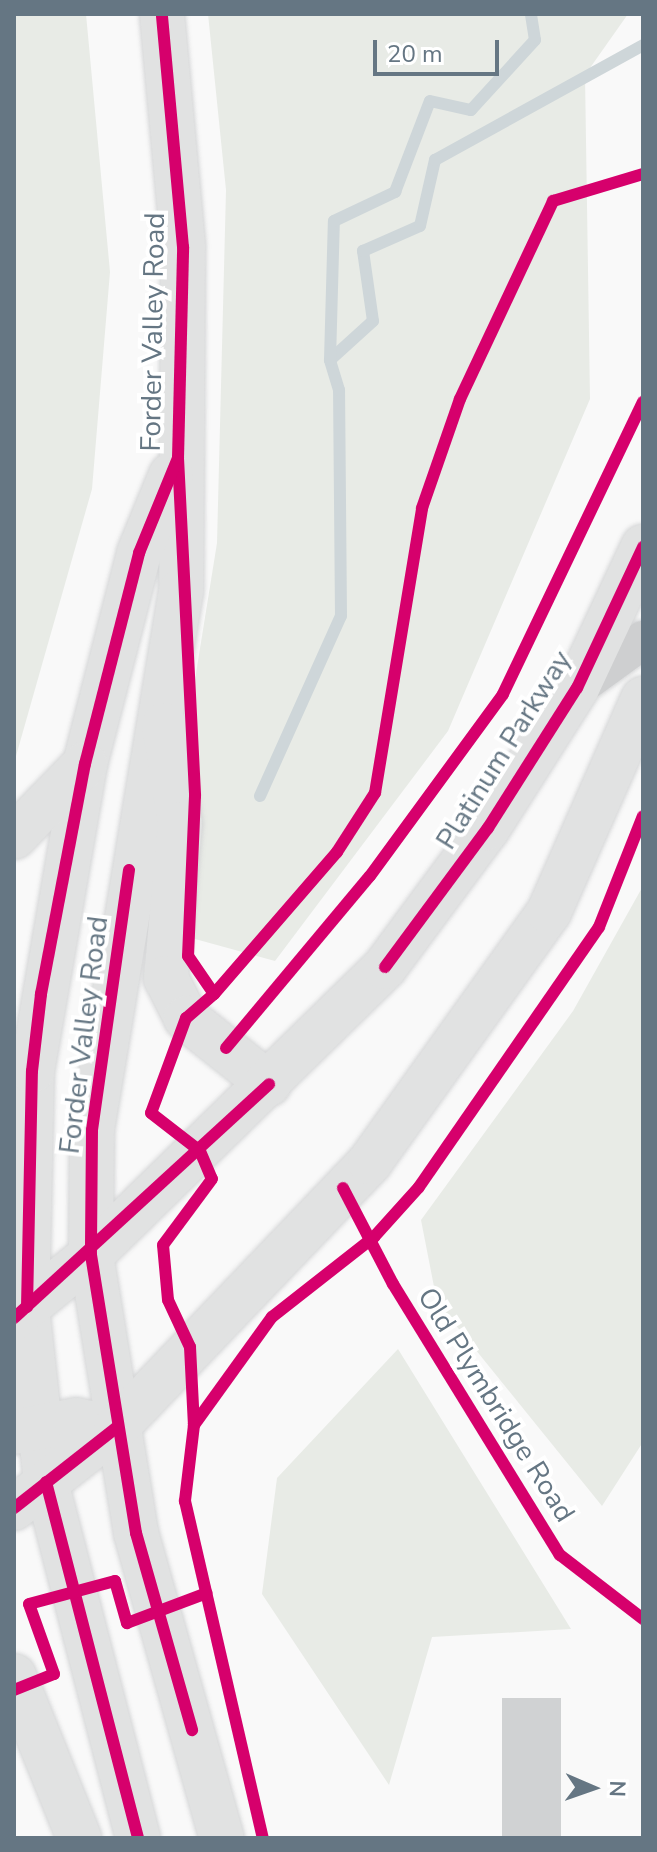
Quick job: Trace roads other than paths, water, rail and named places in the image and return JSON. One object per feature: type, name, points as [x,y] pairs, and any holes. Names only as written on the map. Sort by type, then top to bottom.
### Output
[{"type":"main road","name":"Forder Valley Road","points":[[162,14],[183,247],[178,458],[181,591],[164,725],[139,816],[92,1130],[91,1255],[116,1428],[153,1601],[222,1838]]},
{"type":"main road","name":"Forder Valley Road","points":[[138,1838],[30,1495],[20,1312],[32,1071],[41,994],[85,764],[120,644],[139,553],[178,458]]},
{"type":"main road","name":"Platinum Parkway","points":[[91,1255],[269,1084],[385,967],[488,828],[577,688],[643,547]]},
{"type":"main road","points":[[30,1495],[116,1428],[370,1162],[549,912],[643,699]]},
{"type":"main road","points":[[164,725],[180,824],[166,978],[186,1018],[269,1084]]},
{"type":"main road","points":[[14,837],[85,764]]},
{"type":"main road","points":[[20,1312],[91,1255]]},
{"type":"main road","points":[[27,1428],[85,1420],[116,1428]]},
{"type":"main road","points":[[14,1676],[79,1838]]},
{"type":"street","points":[[577,688],[643,640]]},
{"type":"waterway","points":[[260,796],[341,616],[339,390],[330,360],[334,221],[395,192],[430,101],[471,110],[535,40],[531,14]]},
{"type":"waterway","points":[[330,360],[373,321],[363,251],[420,226],[435,160],[643,45]]}]
